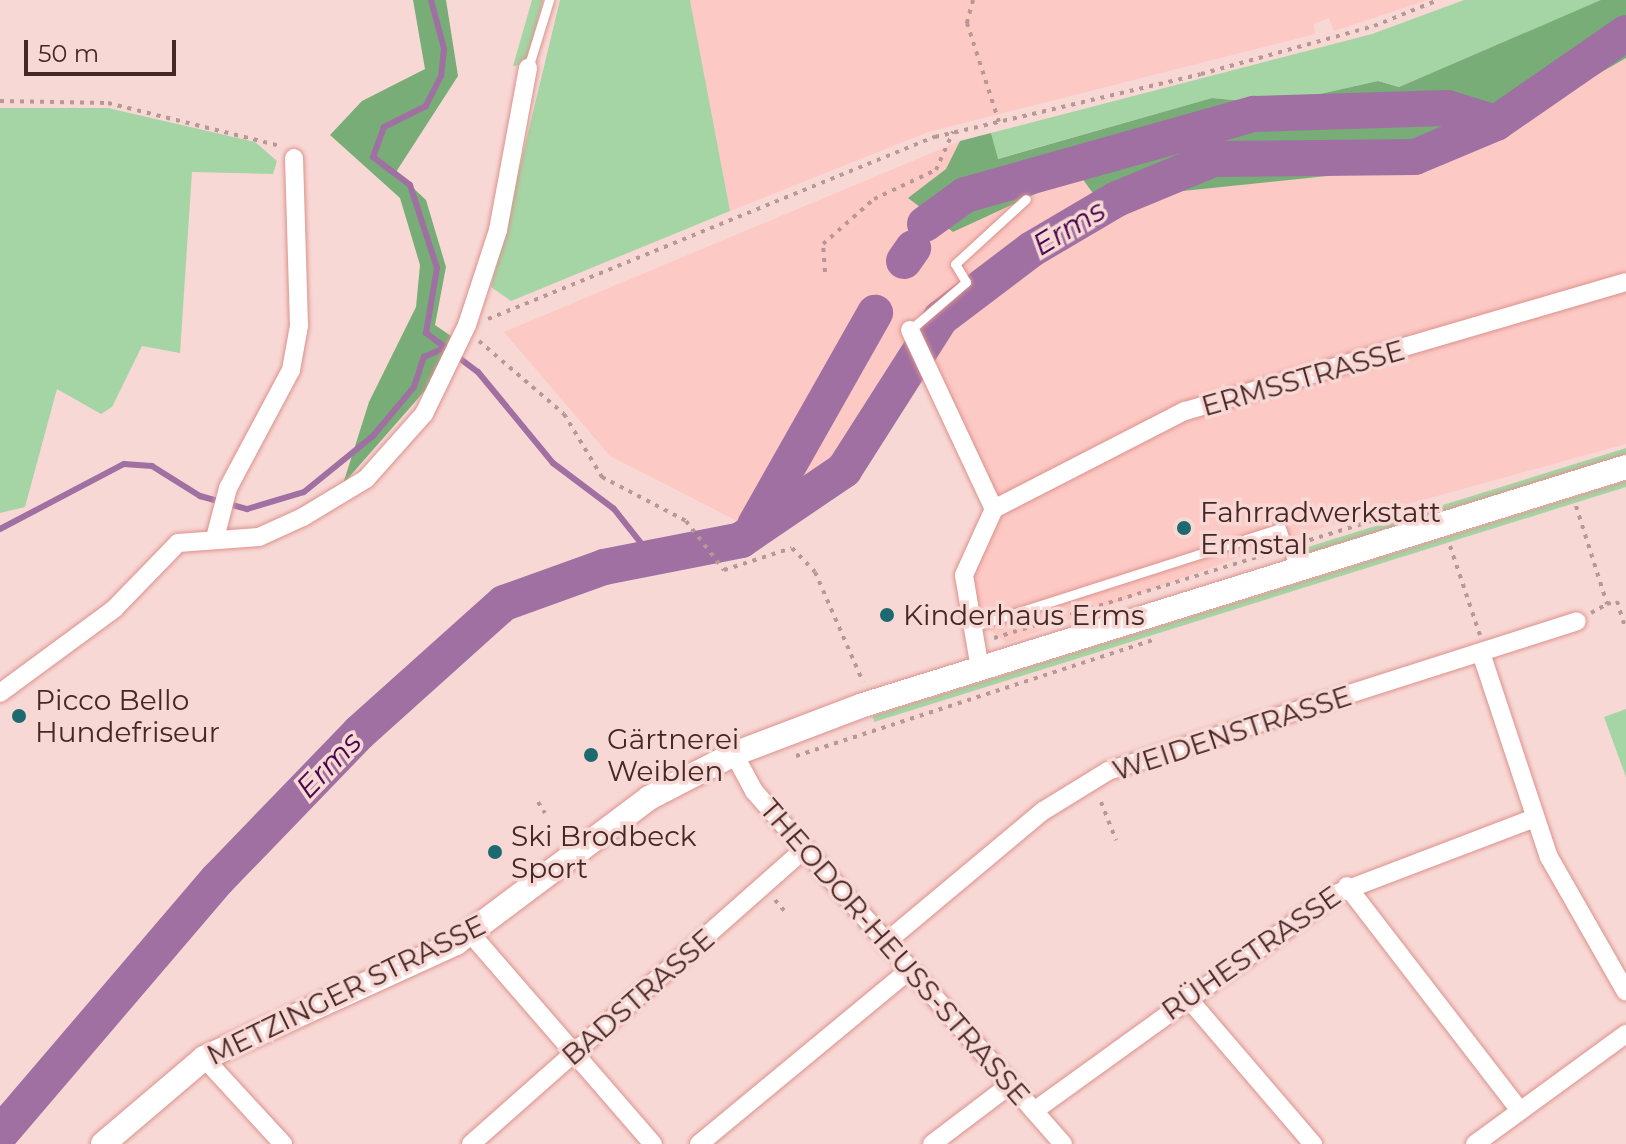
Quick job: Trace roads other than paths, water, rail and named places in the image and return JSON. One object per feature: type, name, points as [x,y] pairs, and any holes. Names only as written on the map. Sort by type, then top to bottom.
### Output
[{"type":"street","points":[[0,693],[114,609],[178,543],[216,531],[259,537],[366,479],[424,414],[463,332],[498,230],[528,68]]},
{"type":"street","points":[[216,531],[228,488],[291,370],[299,326],[294,158]]},
{"type":"street","name":"ERMSSTRASSE","points":[[994,509],[1185,411],[1626,282]]},
{"type":"street","points":[[910,330],[994,509],[964,575],[980,669]]},
{"type":"street","name":"METZINGER STRASSE","points":[[103,1144],[204,1058],[471,934],[649,798],[734,754],[872,702],[1626,467]]},
{"type":"street","name":"WEIDENSTRASSE","points":[[885,943],[1043,811],[1108,771],[1577,621]]},
{"type":"street","points":[[1481,653],[1535,818],[1626,992]]},
{"type":"street","name":"THEODOR-HEUSS-STRASSE","points":[[734,754],[754,791],[1007,1087],[1034,1111],[1063,1144]]},
{"type":"street","name":"RÜHESTRASSE","points":[[1034,1111],[1187,997],[1347,886],[1535,818]]},
{"type":"street","name":"BADSTRASSE","points":[[471,1144],[805,849]]},
{"type":"street","points":[[1347,886],[1518,1108]]},
{"type":"street","points":[[471,934],[653,1144]]},
{"type":"street","points":[[699,1144],[909,970]]},
{"type":"street","points":[[1187,997],[1313,1144]]},
{"type":"street","points":[[1475,1144],[1518,1108],[1626,1034]]},
{"type":"street","points":[[204,1058],[283,1144]]},
{"type":"street","points":[[932,1144],[1007,1087]]},
{"type":"lane","points":[[528,68],[549,0]]},
{"type":"lane","points":[[910,330],[966,282],[955,264],[1026,199]]},
{"type":"lane","points":[[972,627],[1281,528],[1295,570]]},
{"type":"waterway","points":[[431,0],[444,49],[441,76],[426,106],[384,127],[373,157],[410,185],[437,268],[426,333],[478,372],[553,463],[614,509],[652,557]]},
{"type":"waterway","name":"Erms","points":[[0,1134],[218,879],[360,732],[504,603],[604,567],[741,540],[844,470],[941,318],[1032,249],[1117,199],[1213,159],[1415,157],[1496,123],[1626,33]]},
{"type":"waterway","name":"Erms","points":[[925,224],[965,195],[1254,114],[1447,108],[1496,123]]},
{"type":"waterway","name":"Erms","points":[[904,261],[913,248]]},
{"type":"waterway","name":"Erms","points":[[755,525],[875,313]]},
{"type":"waterway","points":[[0,529],[124,464],[152,466],[200,496],[247,509],[304,492],[373,436],[414,387],[424,357],[440,350]]},
{"type":"place","name":"Fahrradwerkstatt Ermstal","points":[[1184,528]]},
{"type":"place","name":"Kinderhaus Erms","points":[[887,615]]},
{"type":"place","name":"Picco Bello Hundefriseur","points":[[19,716]]},
{"type":"place","name":"Gärtnerei Weiblen","points":[[591,755]]},
{"type":"place","name":"Ski Brodbeck Sport","points":[[495,852]]}]
